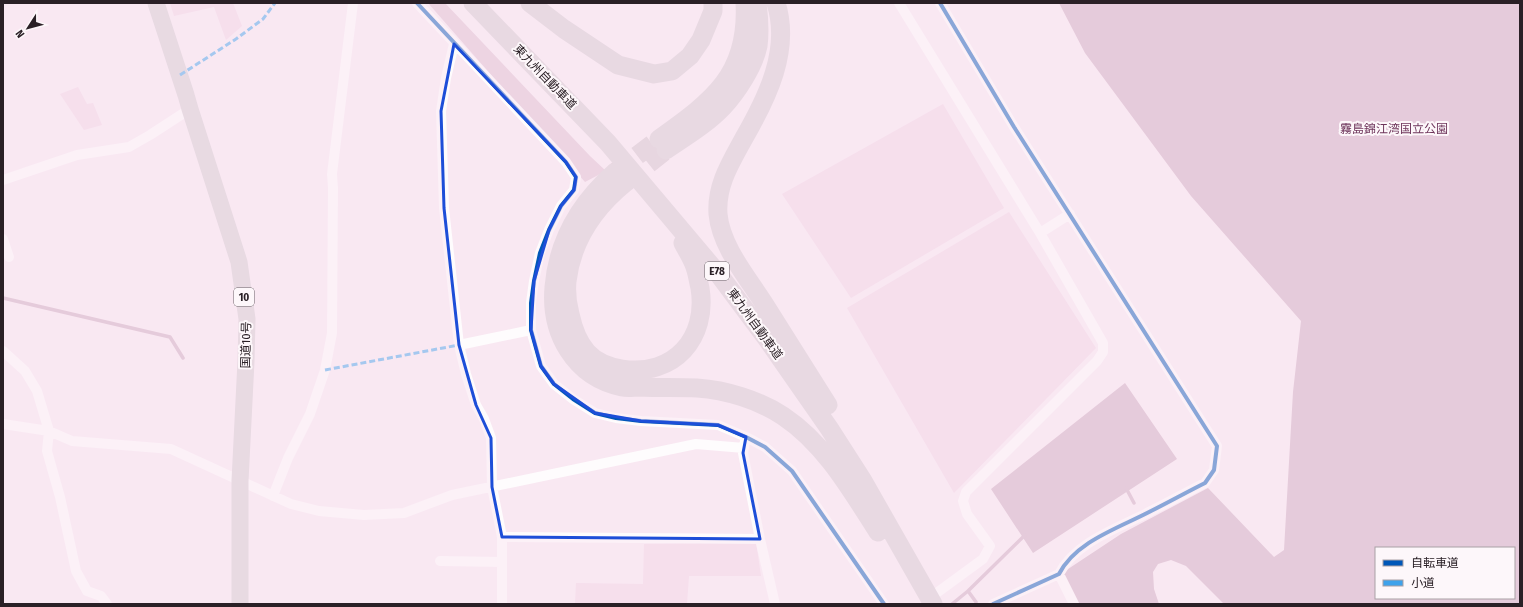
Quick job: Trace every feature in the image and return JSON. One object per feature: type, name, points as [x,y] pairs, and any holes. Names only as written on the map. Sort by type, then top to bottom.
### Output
[{"type":"highway","name":"国道10号","points":[[156,3],[239,262],[247,319],[240,481],[240,604]]},
{"type":"highway","name":"東九州自動車道","points":[[473,3],[529,59],[608,143],[720,276],[767,339],[829,428],[863,481],[917,574],[946,604]]},
{"type":"highway","name":"東九州自動車道","points":[[490,3],[608,125],[663,190],[743,291],[841,426],[933,604]]},
{"type":"highway","points":[[530,3],[564,29],[618,65],[654,74],[672,71],[690,56],[701,40],[713,11],[713,3]]},
{"type":"highway","points":[[745,3],[746,23],[743,44],[736,63],[726,82],[713,97],[662,145],[722,108],[739,86],[750,68],[758,47],[760,22],[757,3]]},
{"type":"highway","points":[[776,3],[779,14],[780,37],[778,62],[771,84],[753,122],[726,170],[718,195],[718,215],[727,246],[841,426]]},
{"type":"highway","points":[[608,143],[682,242],[694,262],[702,305],[701,318],[698,329],[682,353],[667,363],[642,370],[615,368],[601,362],[588,353],[578,340],[572,323],[566,291],[568,272],[573,255],[585,226],[608,198],[620,177],[599,186],[574,219],[567,232],[555,271],[554,310],[558,329],[565,345],[576,362],[595,377],[622,387],[698,388],[729,394],[757,403],[782,416],[812,440],[917,574],[923,604]]},
{"type":"street","points":[[273,496],[288,458],[310,414],[325,370],[332,333],[332,174],[353,3]]},
{"type":"street","points":[[417,3],[566,162],[576,177],[574,190],[561,206],[548,230],[540,253],[531,303],[531,330],[541,366],[554,384],[573,399],[595,413],[616,418],[641,421],[718,425],[765,447],[792,471],[884,604]]},
{"type":"street","points":[[899,3],[1040,232],[1102,343],[1103,352],[1097,361],[966,492],[963,501],[967,514],[990,546],[983,559],[923,604]]},
{"type":"street","points":[[940,3],[976,64],[1217,446],[1214,470],[1205,483],[1093,540],[1071,557],[1063,565],[1059,574],[993,604]]},
{"type":"street","points":[[454,44],[446,78],[441,112],[444,208],[459,345],[476,405],[484,419],[491,438],[492,487],[502,537],[502,604]]},
{"type":"street","points":[[3,180],[77,155],[129,146],[150,135],[190,109]]},
{"type":"street","points":[[1040,232],[1070,214]]},
{"type":"street","points":[[3,240],[9,257]]},
{"type":"street","points":[[459,345],[531,330]]},
{"type":"street","points":[[3,351],[25,371],[37,391],[49,431],[47,450],[60,497],[76,571],[87,591],[101,596],[107,604]]},
{"type":"street","points":[[3,424],[49,431],[72,441],[171,449],[291,504],[319,511],[364,515],[404,513],[452,494],[696,444],[744,448]]},
{"type":"street","points":[[746,437],[743,453],[775,604]]},
{"type":"street","points":[[502,537],[760,539]]},
{"type":"street","points":[[440,561],[502,562]]},
{"type":"street","points":[[1059,574],[1074,604]]},
{"type":"highlighted area","points":[[454,44],[566,162],[576,177],[574,190],[561,206],[549,230],[534,281],[531,330],[541,366],[554,384],[595,413],[641,421],[718,425],[746,437],[743,453],[760,539],[502,537],[492,487],[491,438],[476,405],[459,345],[444,208],[441,111]]},
{"type":"shaded area","points":[[170,3],[233,3],[242,26],[226,40],[214,7],[174,16]]},
{"type":"shaded area","points":[[428,3],[445,3],[606,171],[585,182]]},
{"type":"shaded area","name":"霧島錦江湾国立公園","points":[[1059,3],[1520,3],[1520,604],[1224,604],[1186,566],[1171,560],[1158,564],[1153,572],[1154,589],[1159,604],[1079,604],[1062,573],[1121,534],[1208,488],[1274,557],[1284,550],[1293,392],[1301,321],[1191,196],[1085,53]]},
{"type":"shaded area","points":[[78,87],[87,104],[93,103],[102,125],[84,130],[60,94]]},
{"type":"shaded area","points":[[943,104],[1004,208],[851,298],[782,194]]},
{"type":"shaded area","points":[[1009,212],[1096,348],[954,493],[847,308]]},
{"type":"shaded area","points":[[1125,383],[1177,459],[1033,553],[991,489]]},
{"type":"shaded area","points":[[756,542],[761,576],[689,576],[687,604],[575,604],[576,583],[643,584],[644,544]]},
{"type":"waterway","points":[[3,298],[170,337],[183,358]]},
{"type":"waterway","points":[[1126,488],[1134,503]]},
{"type":"waterway","points":[[952,604],[968,591],[1025,535]]},
{"type":"waterway","points":[[968,591],[976,602]]},
{"type":"tunnel","points":[[614,173],[659,139]]},
{"type":"tunnel","points":[[626,182],[666,150]]},
{"type":"marked path","points":[[180,75],[236,39],[263,19],[275,3]]},
{"type":"marked path","points":[[325,370],[459,345]]},
{"type":"cycle path","points":[[417,3],[566,162],[576,177],[574,190],[561,206],[540,253],[531,303],[531,330],[541,366],[554,384],[573,399],[595,413],[616,418],[641,421],[718,425],[765,447],[792,471],[884,604]]},
{"type":"cycle path","points":[[940,3],[1014,127],[1217,446],[1214,470],[1205,483],[1099,536],[1076,553],[1059,574],[993,604]]}]
